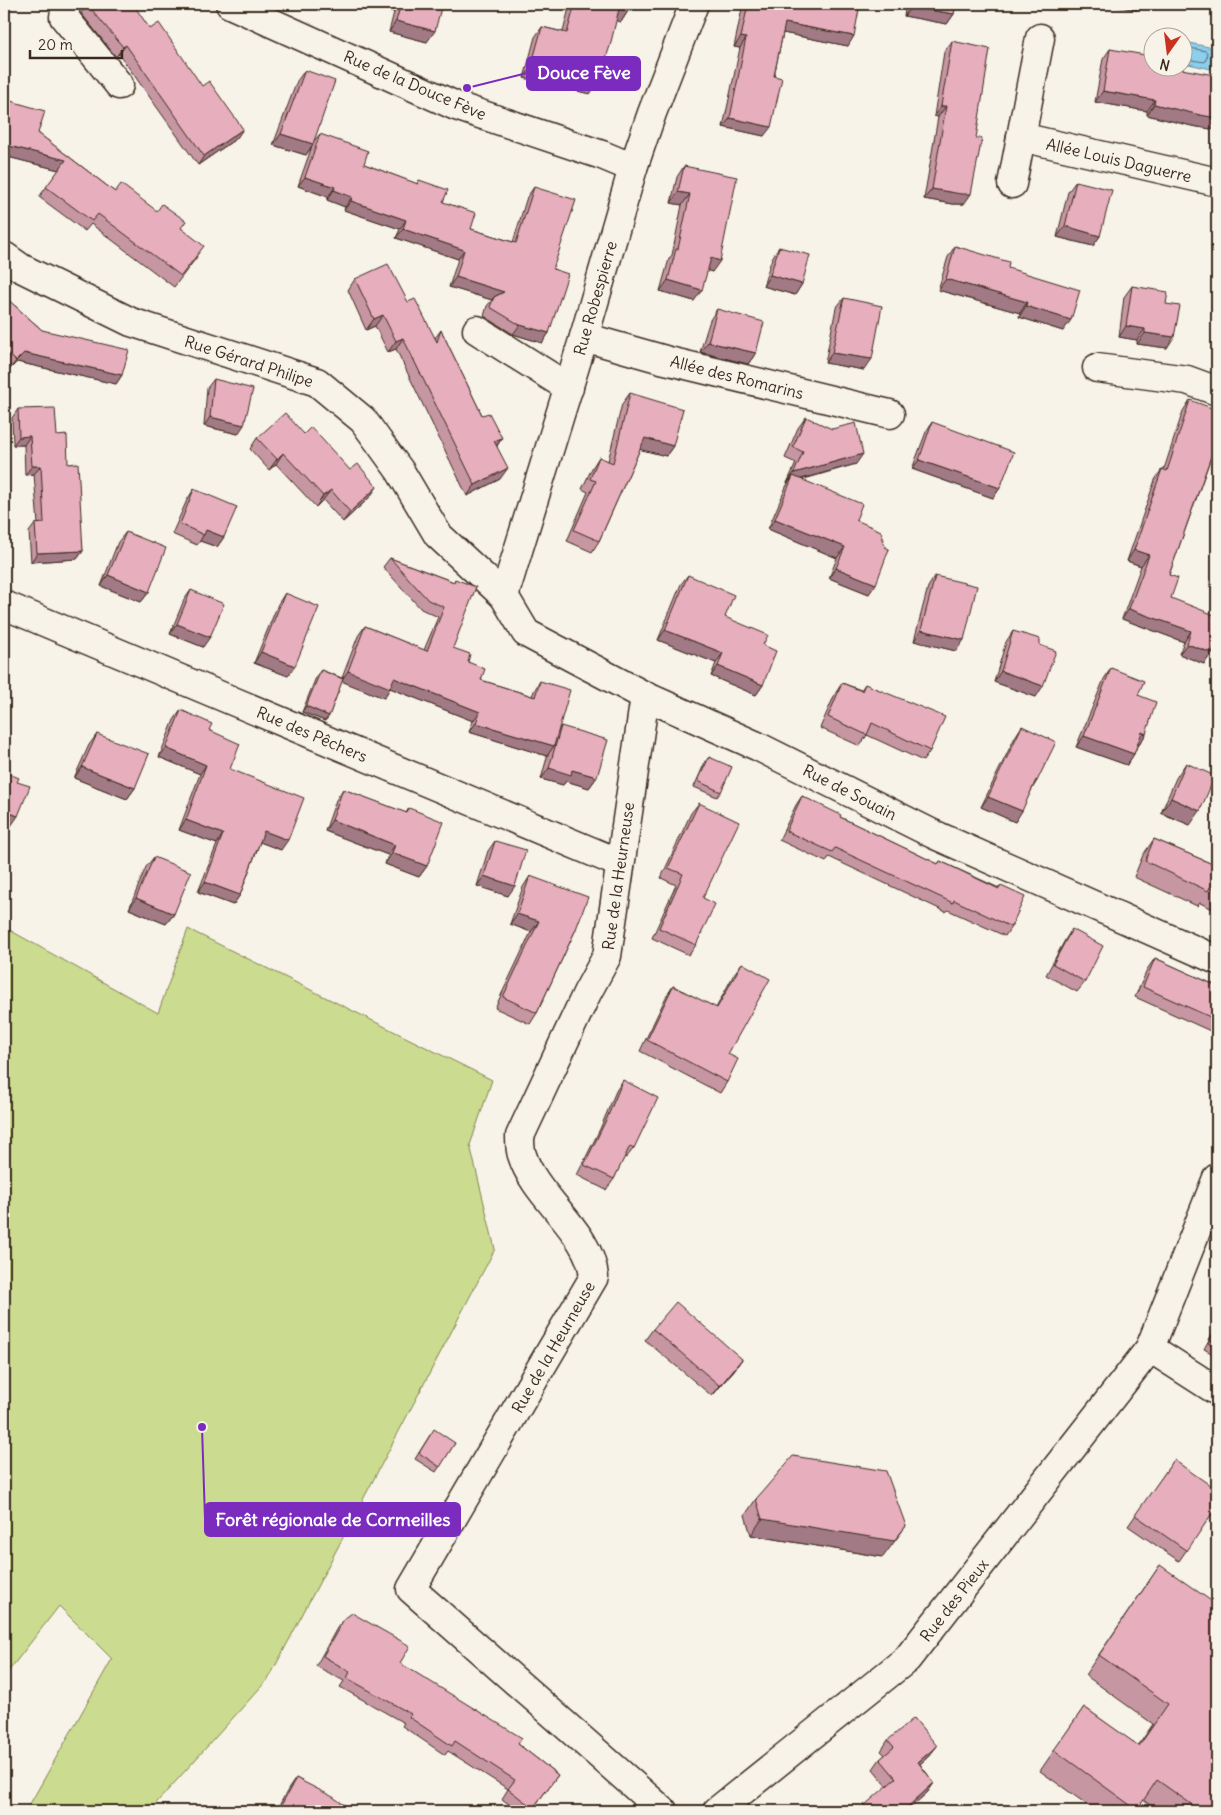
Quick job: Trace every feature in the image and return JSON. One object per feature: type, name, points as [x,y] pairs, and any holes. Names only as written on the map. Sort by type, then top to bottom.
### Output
[{"type":"street","points":[[66,4],[64,16],[120,85]]},
{"type":"street","name":"Rue de la Douce Fève","points":[[230,4],[456,106],[602,155],[633,168]]},
{"type":"street","name":"Rue Robespierre","points":[[504,596],[569,388],[633,168],[694,4]]},
{"type":"street","points":[[1012,184],[1040,38]]},
{"type":"street","name":"Allée Louis Daguerre","points":[[1021,137],[1217,182]]},
{"type":"street","name":"Rue Gérard Philipe","points":[[4,256],[21,268],[131,322],[317,382],[363,420],[400,471],[438,535],[504,596]]},
{"type":"street","points":[[477,330],[569,388]]},
{"type":"street","name":"Allée des Romarins","points":[[584,337],[665,360],[890,414]]},
{"type":"street","points":[[1097,368],[1187,380],[1217,391]]},
{"type":"street","name":"Rue de Souain","points":[[504,596],[526,633],[645,696],[757,746],[933,834],[1217,960]]},
{"type":"street","name":"Rue des Pêchers","points":[[4,605],[619,863]]},
{"type":"street","name":"Rue de la Heurneuse","points":[[645,696],[619,863],[607,956],[587,993],[520,1136],[521,1154],[528,1170],[586,1249],[593,1265],[594,1277],[411,1589],[663,1811]]},
{"type":"street","name":"Rue des Pieux","points":[[717,1811],[907,1659],[1150,1348],[1217,1178]]},
{"type":"street","points":[[1150,1348],[1217,1390]]},
{"type":"green space","points":[[4,927],[158,1013],[188,929],[492,1080],[470,1145],[495,1249],[269,1678],[149,1811],[26,1811],[112,1659],[59,1606],[4,1677]]},
{"type":"water","points":[[1194,44],[1214,48],[1211,69],[1194,65]]},
{"type":"building","points":[[87,4],[133,4],[150,29],[159,23],[202,86],[209,81],[243,129],[204,156],[126,45],[123,47]]},
{"type":"building","points":[[401,4],[442,4],[435,31],[396,21]]},
{"type":"building","points":[[575,4],[630,4],[628,11],[619,9],[610,46],[597,84],[531,67],[542,27],[567,33]]},
{"type":"building","points":[[748,4],[860,4],[854,36],[785,23],[774,76],[782,78],[771,127],[730,118],[746,38],[741,37]]},
{"type":"building","points":[[911,4],[956,4],[954,14],[911,7]]},
{"type":"building","points":[[952,41],[990,49],[976,138],[982,138],[971,194],[932,189],[946,106],[941,106]]},
{"type":"building","points":[[1110,49],[1144,55],[1144,78],[1194,78],[1194,71],[1214,75],[1212,81],[1217,81],[1217,118],[1154,104],[1155,100],[1103,91]]},
{"type":"building","points":[[305,70],[335,81],[313,144],[281,134]]},
{"type":"building","points":[[4,99],[45,111],[38,133],[115,192],[121,184],[157,211],[162,204],[186,221],[181,228],[204,246],[181,276],[98,214],[92,221],[46,187],[66,160],[5,145],[4,147]]},
{"type":"building","points":[[320,134],[368,151],[364,164],[418,184],[419,180],[448,190],[443,202],[476,213],[471,229],[516,243],[534,187],[576,200],[553,269],[568,274],[549,333],[520,325],[490,307],[494,297],[504,292],[456,277],[464,250],[403,229],[406,220],[351,201],[352,197],[334,190],[335,187],[305,177]]},
{"type":"building","points":[[684,166],[737,177],[720,261],[711,258],[702,290],[668,280],[676,249],[678,249],[690,194],[678,192]]},
{"type":"building","points":[[1076,181],[1112,190],[1100,236],[1065,226]]},
{"type":"building","points":[[955,246],[1009,262],[1008,268],[1080,290],[1071,320],[1026,306],[1027,302],[946,279]]},
{"type":"building","points":[[779,247],[810,255],[802,284],[770,275]]},
{"type":"building","points":[[388,264],[408,302],[415,299],[437,342],[441,330],[482,415],[489,413],[502,438],[494,441],[508,468],[475,485],[403,338],[396,341],[383,315],[374,319],[355,279]]},
{"type":"building","points":[[1132,286],[1168,292],[1166,304],[1180,306],[1174,337],[1145,333],[1145,329],[1126,326]]},
{"type":"building","points":[[4,296],[42,330],[129,350],[122,375],[24,353],[16,361],[4,350]]},
{"type":"building","points":[[844,298],[882,306],[872,359],[832,353]]},
{"type":"building","points":[[717,309],[764,322],[756,353],[708,342]]},
{"type":"building","points":[[214,379],[253,389],[244,425],[210,417]]},
{"type":"building","points":[[630,393],[683,409],[673,446],[645,438],[599,541],[574,530],[596,481],[590,479],[599,457],[613,463]]},
{"type":"building","points":[[1190,400],[1217,410],[1217,449],[1214,448],[1169,575],[1178,578],[1171,598],[1217,616],[1217,640],[1212,653],[1187,644],[1191,631],[1129,609],[1149,555],[1134,550],[1162,469],[1167,471]]},
{"type":"building","points":[[55,408],[57,436],[67,435],[68,464],[78,463],[83,551],[37,553],[35,524],[44,523],[41,466],[32,466],[30,436],[19,437],[18,409]]},
{"type":"building","points":[[285,413],[304,434],[311,427],[350,470],[358,464],[377,487],[350,512],[331,490],[323,496],[283,453],[277,459],[257,438]]},
{"type":"building","points":[[806,417],[832,429],[856,423],[863,454],[794,473],[803,452],[793,447]]},
{"type":"building","points":[[932,422],[1014,452],[1000,488],[919,460]]},
{"type":"building","points":[[793,476],[862,504],[856,520],[881,531],[885,547],[889,549],[876,584],[836,568],[845,547],[775,519]]},
{"type":"building","points":[[194,489],[237,507],[224,537],[206,530],[204,535],[180,524]]},
{"type":"building","points":[[126,532],[166,548],[149,592],[108,575]]},
{"type":"building","points":[[390,558],[454,582],[455,579],[476,587],[453,648],[470,654],[468,662],[485,669],[481,680],[535,697],[540,681],[570,690],[554,746],[476,723],[480,712],[394,678],[390,688],[348,671],[365,626],[427,651],[444,607],[428,600]]},
{"type":"building","points":[[688,575],[734,595],[725,617],[768,635],[763,645],[776,651],[763,685],[718,666],[723,653],[665,630]]},
{"type":"building","points":[[935,576],[977,586],[964,640],[921,630]]},
{"type":"building","points":[[191,590],[224,604],[210,637],[177,624]]},
{"type":"building","points":[[285,593],[319,607],[295,666],[261,652]]},
{"type":"building","points":[[1013,631],[1040,639],[1040,645],[1056,651],[1043,686],[1001,671]]},
{"type":"building","points":[[1111,668],[1144,681],[1138,695],[1156,702],[1146,734],[1142,732],[1134,754],[1084,736]]},
{"type":"building","points":[[321,670],[343,679],[329,716],[306,706]]},
{"type":"building","points":[[842,683],[862,691],[865,684],[945,717],[930,751],[872,723],[867,735],[828,717]]},
{"type":"building","points":[[181,710],[212,724],[209,730],[240,744],[230,769],[304,798],[288,840],[264,831],[240,895],[205,882],[223,834],[186,820],[206,765],[166,748]]},
{"type":"building","points":[[561,726],[608,740],[597,777],[572,770],[571,775],[549,768]]},
{"type":"building","points":[[1022,726],[1056,742],[1022,811],[988,797]]},
{"type":"building","points":[[97,734],[149,754],[135,788],[82,767]]},
{"type":"building","points":[[709,757],[732,767],[721,792],[698,781]]},
{"type":"building","points":[[1186,763],[1215,776],[1200,811],[1171,798]]},
{"type":"building","points":[[4,772],[19,778],[17,782],[30,786],[18,816],[5,811],[4,815]]},
{"type":"building","points":[[343,789],[407,813],[409,808],[444,822],[427,866],[392,853],[395,845],[332,820]]},
{"type":"building","points":[[802,796],[841,815],[840,817],[938,864],[940,861],[999,889],[1001,886],[1025,897],[1011,927],[954,900],[953,903],[835,848],[832,852],[786,831]]},
{"type":"building","points":[[699,803],[739,822],[703,898],[715,904],[696,945],[659,928],[683,874],[668,868]]},
{"type":"building","points":[[1154,839],[1217,866],[1217,890],[1210,887],[1208,891],[1145,861]]},
{"type":"building","points":[[495,841],[526,850],[515,886],[484,876]]},
{"type":"building","points":[[154,857],[191,872],[174,914],[136,898]]},
{"type":"building","points":[[530,876],[588,897],[576,929],[537,1013],[503,997],[539,921],[517,914]]},
{"type":"building","points":[[1072,929],[1103,946],[1085,982],[1053,964]]},
{"type":"building","points":[[1155,958],[1217,986],[1217,1020],[1143,987]]},
{"type":"building","points":[[742,963],[770,979],[728,1054],[738,1059],[727,1082],[647,1040],[673,986],[717,1008]]},
{"type":"building","points":[[623,1080],[658,1098],[634,1148],[630,1146],[614,1179],[584,1165]]},
{"type":"building","points":[[676,1302],[742,1359],[720,1386],[653,1329]]},
{"type":"building","points":[[1217,1327],[1217,1349],[1208,1343]]},
{"type":"building","points":[[434,1429],[455,1443],[440,1467],[419,1453]]},
{"type":"building","points":[[793,1456],[886,1471],[906,1526],[894,1541],[762,1519],[756,1499]]},
{"type":"building","points":[[1174,1460],[1217,1490],[1217,1506],[1187,1551],[1135,1515]]},
{"type":"building","points":[[1160,1565],[1217,1605],[1217,1811],[1201,1811],[1157,1780],[1137,1810],[1054,1750],[1084,1707],[1139,1746],[1168,1704],[1099,1655]]},
{"type":"building","points":[[352,1613],[410,1646],[400,1663],[522,1738],[518,1744],[558,1775],[533,1808],[508,1789],[515,1780],[455,1741],[452,1746],[409,1717],[411,1714],[347,1678],[350,1672],[323,1656],[344,1619]]},
{"type":"building","points":[[914,1718],[937,1746],[918,1762],[934,1783],[903,1811],[858,1811],[896,1778],[880,1759],[894,1747],[888,1740]]},
{"type":"building","points":[[296,1778],[333,1797],[353,1811],[278,1811]]},
{"type":"building","points":[[817,1806],[822,1811],[812,1811]]},
{"type":"place","name":"Douce Fève","points":[[467,88]]},
{"type":"place","name":"Forêt régionale de Cormeilles","points":[[202,1427]]}]
